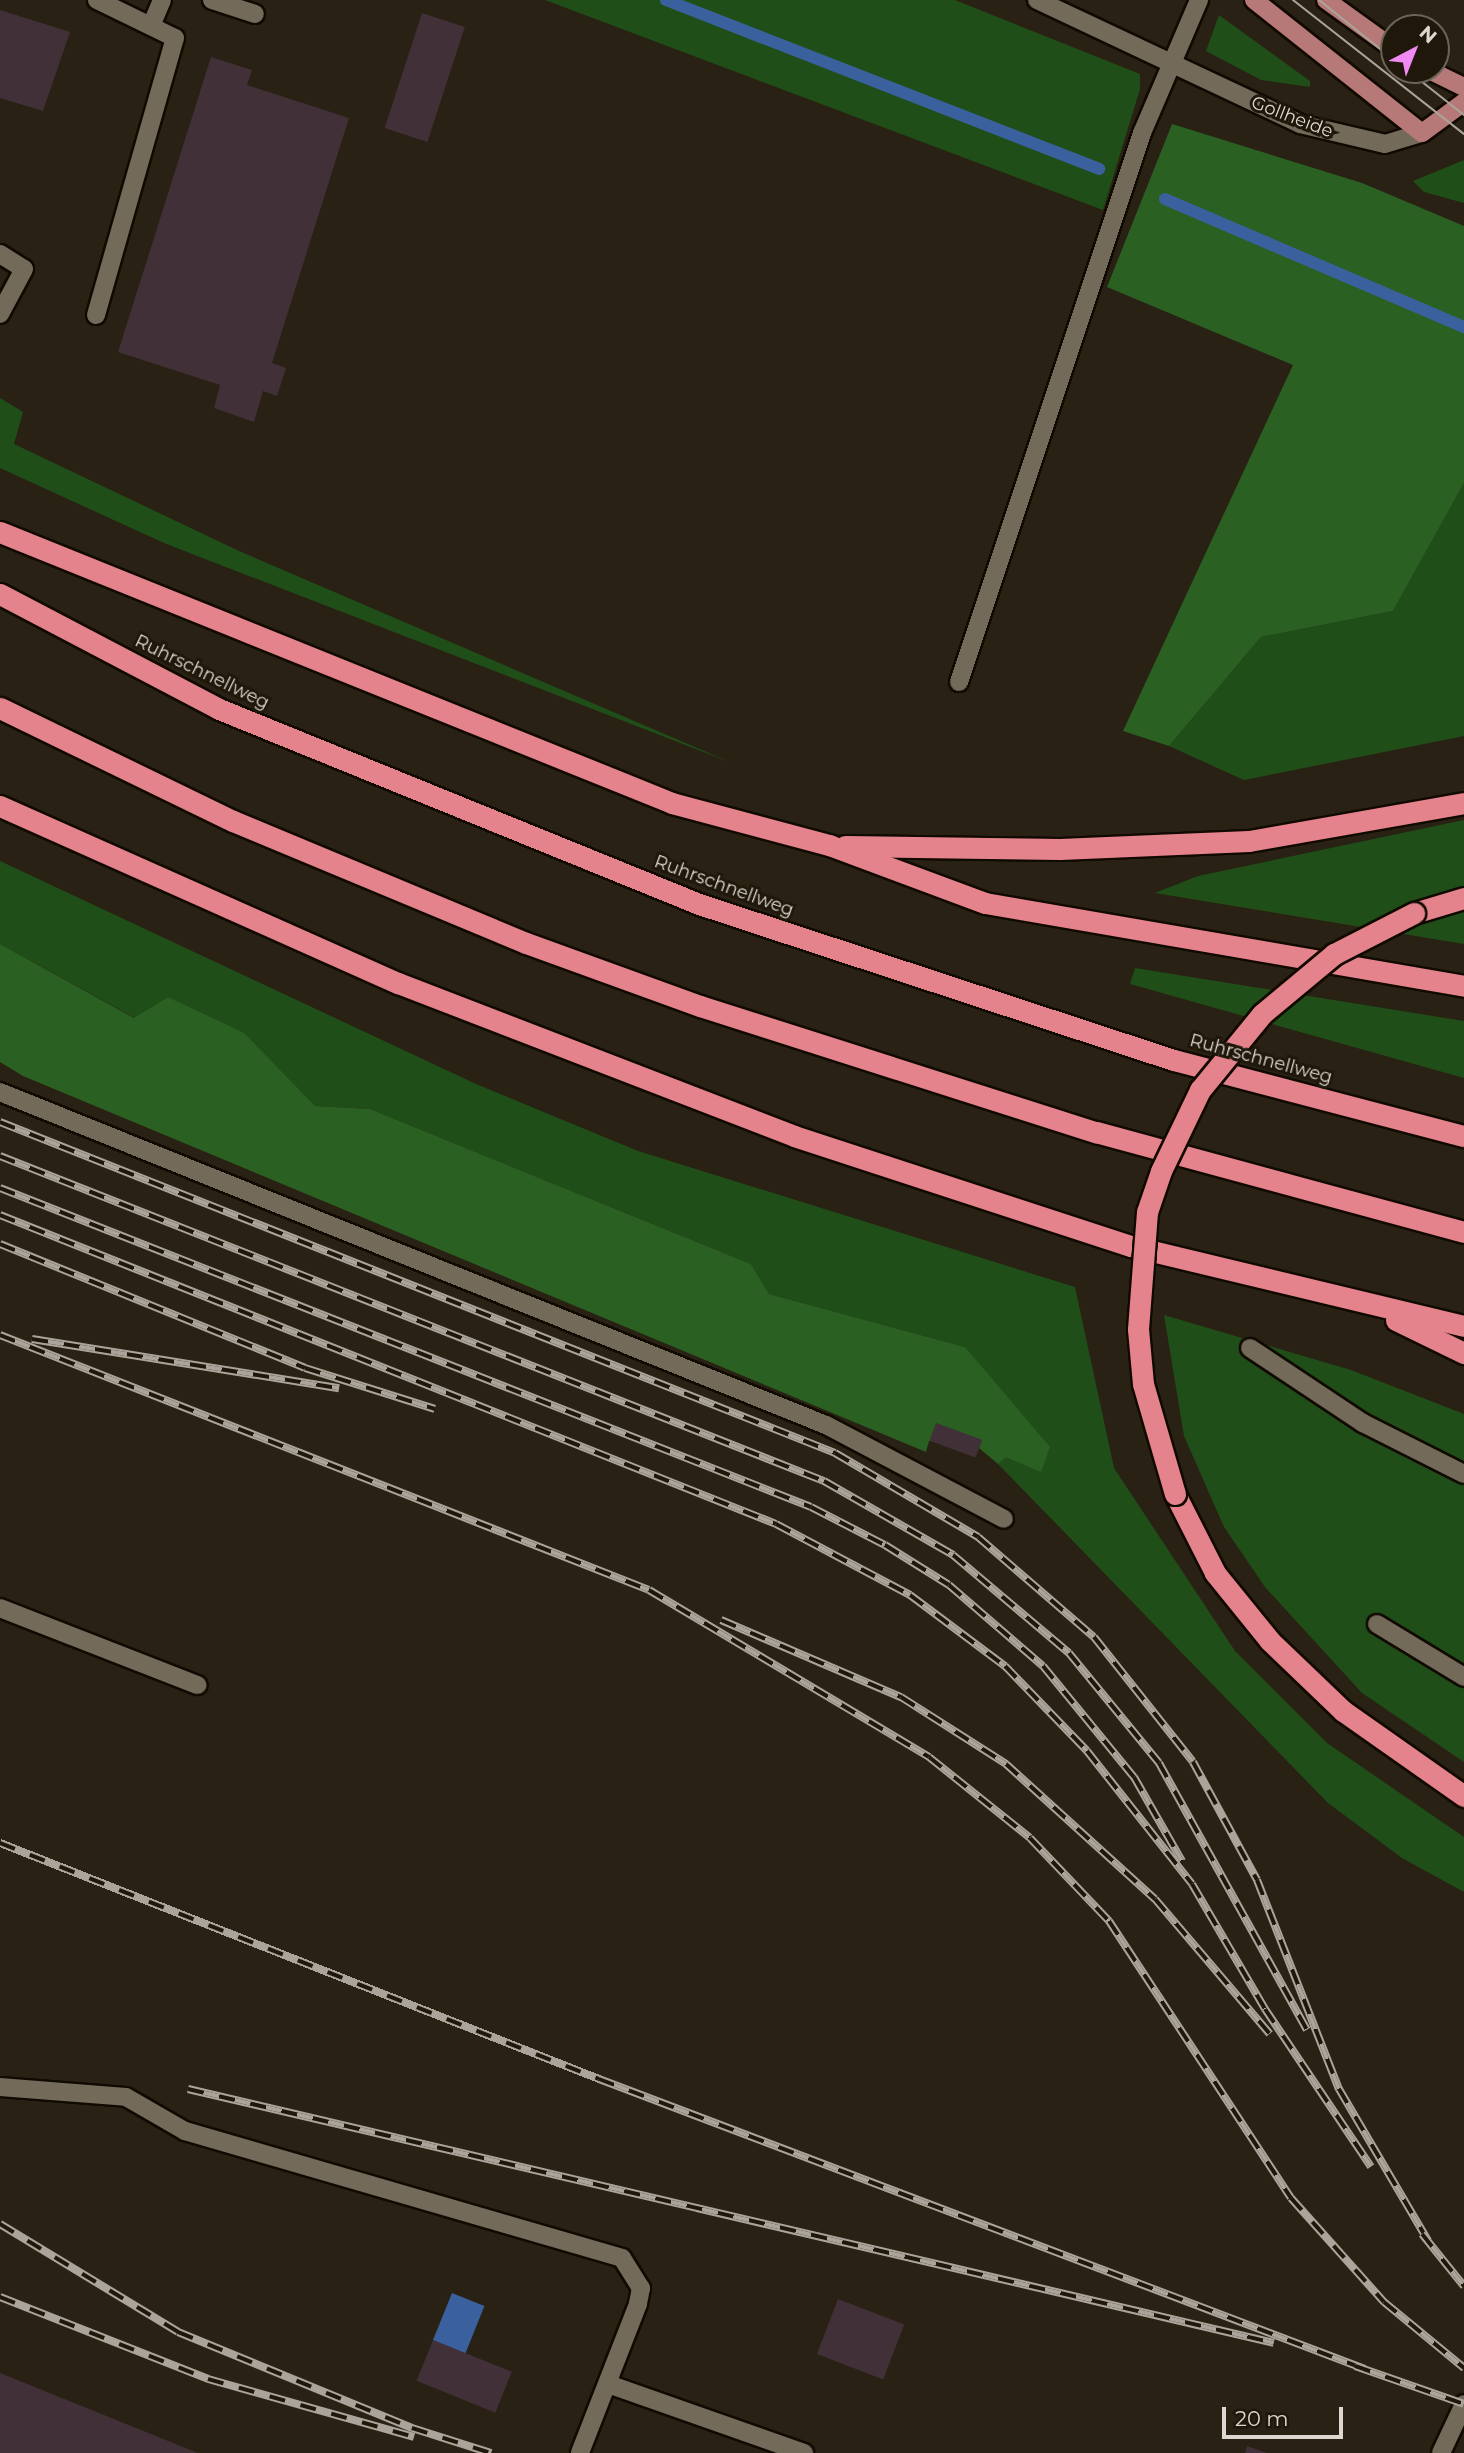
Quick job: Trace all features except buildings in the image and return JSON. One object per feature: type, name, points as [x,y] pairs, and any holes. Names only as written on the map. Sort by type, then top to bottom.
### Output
[{"type":"highway","points":[[0,532],[672,803],[829,845],[985,903],[1464,986]]},
{"type":"highway","name":"Ruhrschnellweg","points":[[0,594],[219,709],[699,904],[1174,1060],[1464,1136]]},
{"type":"highway","points":[[0,708],[233,821],[526,943],[700,1006],[1096,1132],[1464,1232]]},
{"type":"highway","points":[[829,845],[1060,849],[1249,841],[1464,803]]},
{"type":"highway","points":[[0,806],[398,983],[794,1136],[1131,1246],[1365,1305],[1464,1326]]},
{"type":"highway","points":[[1464,898],[1373,930],[1294,982],[1227,1052],[1181,1125],[1147,1212],[1138,1329],[1143,1384],[1175,1494],[1215,1573],[1270,1641],[1343,1712],[1464,1796]]},
{"type":"highway","points":[[1365,1305],[1464,1353]]},
{"type":"main road","points":[[1254,0],[1422,133],[1464,102]]},
{"type":"main road","points":[[1326,0],[1380,39]]},
{"type":"street","points":[[96,315],[175,38],[97,0]]},
{"type":"street","points":[[151,26],[162,0]]},
{"type":"street","points":[[212,0],[254,14]]},
{"type":"street","name":"Gollheide","points":[[1037,0],[1300,124],[1340,136],[1385,144],[1422,133]]},
{"type":"street","points":[[959,682],[1169,60],[1199,0]]},
{"type":"street","points":[[0,254],[24,269],[0,314]]},
{"type":"street","points":[[0,1092],[826,1424],[1004,1519]]},
{"type":"street","points":[[1250,1348],[1363,1423],[1464,1474]]},
{"type":"street","points":[[0,1608],[197,1685]]},
{"type":"street","points":[[1377,1624],[1464,1677]]},
{"type":"street","points":[[0,2087],[126,2097],[185,2131],[622,2258],[641,2288],[608,2384],[580,2453]]},
{"type":"street","points":[[608,2384],[804,2453]]},
{"type":"street","points":[[1441,2453],[1464,2404]]},
{"type":"green space","points":[[545,0],[955,0],[1140,74],[1140,89],[1103,210]]},
{"type":"green space","points":[[1219,15],[1310,81],[1310,87],[1261,80],[1206,51]]},
{"type":"green space","points":[[1172,124],[1362,183],[1464,226],[1464,483],[1393,611],[1261,637],[1169,746],[1123,731],[1293,365],[1107,287]]},
{"type":"green space","points":[[1464,160],[1464,203],[1424,192],[1413,181]]},
{"type":"green space","points":[[0,398],[23,412],[14,444],[239,551],[732,763],[164,543],[0,468]]},
{"type":"green space","points":[[1464,483],[1464,736],[1244,780],[1169,746],[1261,637],[1393,611]]},
{"type":"green space","points":[[1464,820],[1464,944],[1155,893],[1198,876]]},
{"type":"green space","points":[[0,861],[476,1084],[638,1151],[1075,1287],[1114,1468],[1235,1651],[1327,1743],[1464,1837],[1464,1892],[1402,1858],[1328,1803],[998,1464],[1005,1457],[965,1347],[769,1294],[751,1264],[370,1109],[315,1106],[244,1034],[168,997],[135,1018],[0,944]]},
{"type":"green space","points":[[0,944],[134,1018],[168,997],[244,1033],[315,1106],[370,1109],[751,1264],[769,1294],[965,1347],[1050,1447],[1041,1472],[1006,1457],[998,1464],[979,1448],[982,1440],[929,1441],[926,1452],[23,1076],[0,1062]]},
{"type":"green space","points":[[1135,968],[1464,1021],[1464,1078],[1130,984]]},
{"type":"green space","points":[[1164,1315],[1351,1370],[1464,1414],[1464,1762],[1362,1693],[1265,1587],[1224,1527],[1184,1436]]},
{"type":"water","points":[[452,2293],[484,2306],[465,2353],[433,2340]]},
{"type":"waterway","points":[[666,0],[1099,169]]},
{"type":"waterway","points":[[1165,199],[1464,327]]},
{"type":"tram line","points":[[1293,0],[1464,134]]},
{"type":"tram line","points":[[1319,0],[1380,49]]},
{"type":"tram line","points":[[1425,84],[1464,115]]},
{"type":"railway","points":[[0,1122],[835,1453],[978,1537],[1094,1637],[1193,1762],[1257,1880],[1339,2089],[1428,2241]]},
{"type":"railway","points":[[0,1156],[824,1481],[953,1555],[1069,1653],[1159,1763],[1307,2030]]},
{"type":"railway","points":[[0,1188],[811,1507],[885,1545],[949,1585],[1043,1666],[1134,1777],[1182,1861]]},
{"type":"railway","points":[[0,1215],[776,1524],[910,1595],[1005,1666],[1087,1751],[1192,1884],[1265,2009],[1371,2167]]},
{"type":"railway","points":[[0,1244],[305,1368],[435,1409]]},
{"type":"railway","points":[[0,1335],[649,1590],[929,1757],[1030,1838],[1109,1921],[1291,2198],[1384,2302],[1464,2368]]},
{"type":"railway","points":[[32,1339],[339,1388]]},
{"type":"railway","points":[[721,1620],[901,1697],[1006,1764],[1155,1899],[1270,2034]]},
{"type":"railway","points":[[0,1843],[599,2079],[1365,2369]]},
{"type":"railway","points":[[188,2089],[1274,2343]]},
{"type":"railway","points":[[0,2224],[178,2332],[412,2428],[491,2453]]},
{"type":"railway","points":[[1422,2234],[1464,2286]]},
{"type":"railway","points":[[0,2297],[208,2379],[414,2437]]},
{"type":"railway","points":[[1355,2366],[1464,2404]]}]
